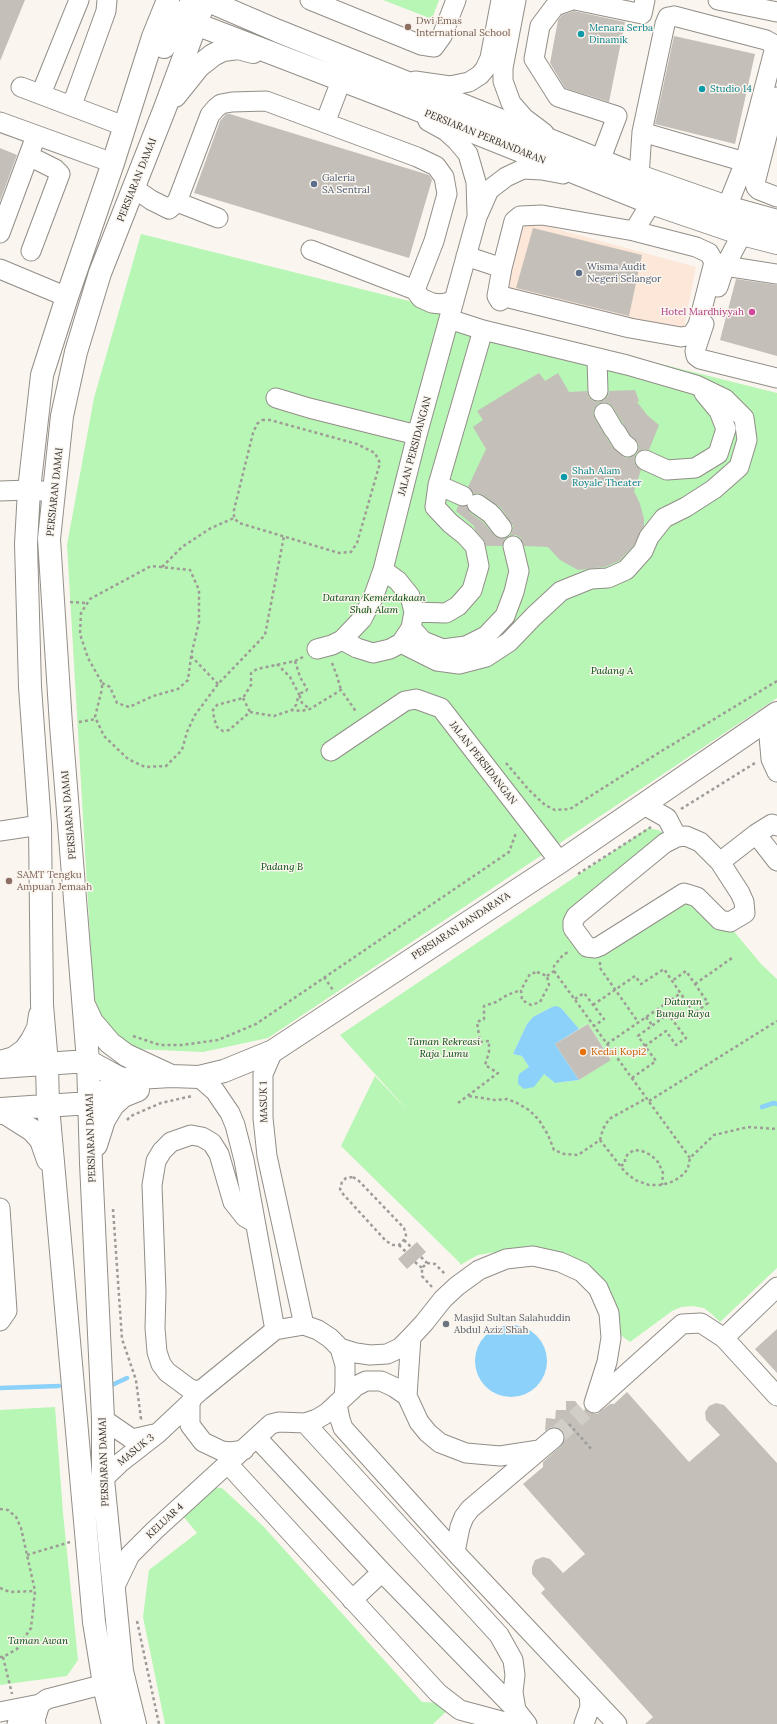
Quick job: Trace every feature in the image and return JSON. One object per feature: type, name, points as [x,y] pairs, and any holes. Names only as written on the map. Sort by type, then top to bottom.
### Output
[{"type":"main road","points":[[113,1724],[104,1684],[94,1622],[48,1106],[47,1064],[42,1005],[40,825],[30,687],[26,544],[29,490],[42,375],[153,38],[168,0]]},
{"type":"main road","points":[[245,0],[278,31]]},
{"type":"main road","points":[[134,97],[152,78],[174,24],[198,5]]},
{"type":"main road","name":"PERSIARAN PERBANDARAN","points":[[198,5],[278,31],[394,89],[585,178],[651,203],[742,234],[777,244]]},
{"type":"main road","name":"PERSIARAN PERBANDARAN","points":[[198,5],[290,61],[341,81],[394,89],[557,143],[639,176],[727,207],[772,219]]},
{"type":"main road","name":"PERSIARAN DAMAI","points":[[134,1724],[122,1671],[103,1479],[103,1418],[91,1162],[88,1061],[61,725],[50,539],[62,416],[76,352],[100,273],[165,108],[192,31],[198,5]]},
{"type":"main road","points":[[165,108],[200,66],[213,55],[223,50],[238,48],[290,61]]},
{"type":"main road","name":"PERSIARAN BANDARAYA","points":[[121,1079],[170,1076],[207,1084],[224,1070],[273,1050],[566,869],[644,805],[774,714]]},
{"type":"main road","points":[[0,1062],[14,1058],[24,1050],[32,1040],[38,1028],[42,1005]]},
{"type":"main road","points":[[84,1005],[92,1022],[110,1043],[126,1055],[170,1076]]},
{"type":"main road","points":[[0,1067],[88,1061],[121,1079],[90,1103],[0,1109]]},
{"type":"main road","points":[[91,1162],[100,1132],[113,1105],[123,1096],[170,1076]]},
{"type":"main road","points":[[0,1112],[5,1113],[32,1130],[41,1140],[54,1178]]},
{"type":"main road","points":[[104,1684],[113,1679],[122,1671]]},
{"type":"street","points":[[41,94],[79,0]]},
{"type":"street","points":[[72,105],[106,11],[107,0]]},
{"type":"street","points":[[310,0],[421,45],[434,47],[442,36],[456,0]]},
{"type":"street","points":[[394,89],[450,86],[469,82],[480,75],[485,69],[490,58],[501,0]]},
{"type":"street","points":[[516,0],[503,68],[503,81],[511,103],[524,118],[557,143]]},
{"type":"street","points":[[572,0],[555,6],[540,26],[534,59],[558,97],[617,116],[600,161]]},
{"type":"street","points":[[575,0],[642,14],[645,0]]},
{"type":"street","points":[[718,0],[777,12]]},
{"type":"street","points":[[639,176],[642,132],[665,24],[668,17],[674,16],[766,40],[773,44],[774,51],[745,162],[727,207]]},
{"type":"street","points":[[324,123],[341,81]]},
{"type":"street","points":[[21,87],[72,105],[124,126]]},
{"type":"street","name":"JALAN PERSIDANGAN","points":[[394,89],[446,131],[468,154],[476,182],[477,217]]},
{"type":"street","points":[[772,219],[776,196],[759,190],[755,183],[777,97]]},
{"type":"street","points":[[134,188],[151,200],[169,209],[177,202],[210,115],[221,104],[245,101],[266,101],[417,157],[436,166],[444,177],[447,194],[439,227],[415,290]]},
{"type":"street","points":[[0,122],[113,163]]},
{"type":"street","points":[[642,132],[745,162]]},
{"type":"street","points":[[0,232],[36,136]]},
{"type":"street","points":[[29,156],[55,169],[60,174],[31,251]]},
{"type":"street","name":"JALAN PERSIDANGAN","points":[[321,648],[342,640],[362,619],[373,598],[383,570],[417,435],[477,217],[489,190],[506,177],[523,169],[542,170],[585,178]]},
{"type":"street","points":[[177,202],[218,218]]},
{"type":"street","points":[[634,231],[651,203]]},
{"type":"street","points":[[542,215],[634,231],[696,247],[709,253],[714,262],[698,325],[692,335],[681,336],[630,328],[505,297],[500,302],[497,296],[502,268],[514,221],[520,216],[542,215]]},
{"type":"street","points":[[742,234],[725,266],[695,350],[696,356],[700,359],[777,378]]},
{"type":"street","points":[[311,250],[415,290],[421,298],[432,303],[441,304],[454,301]]},
{"type":"street","points":[[466,256],[502,268]]},
{"type":"street","points":[[725,266],[777,274]]},
{"type":"street","points":[[0,269],[67,297]]},
{"type":"street","points":[[383,570],[398,581],[410,596],[409,627],[437,661],[459,664],[486,657],[509,642],[561,591],[592,579],[608,578],[626,570],[643,551],[649,537],[664,518],[692,504],[714,489],[739,467],[747,440],[744,418],[725,399],[696,385],[627,365],[597,359],[483,330],[449,319]]},
{"type":"street","points":[[342,640],[357,648],[373,653],[390,649],[409,627],[446,613],[458,606],[472,590],[479,566],[475,546],[435,507],[438,485],[483,330]]},
{"type":"street","points":[[597,359],[601,403],[615,431],[622,442],[636,454],[667,470],[695,468],[718,454],[726,429],[719,411],[696,385]]},
{"type":"street","points":[[276,398],[309,408],[417,435]]},
{"type":"street","points":[[409,627],[423,641],[442,649],[466,646],[486,636],[505,616],[514,592],[519,571],[490,518],[438,485]]},
{"type":"street","points":[[0,491],[29,490],[54,492]]},
{"type":"street","name":"JALAN PERSIDANGAN","points":[[331,751],[405,701],[416,699],[441,708],[566,869]]},
{"type":"street","points":[[774,714],[769,736],[771,759],[777,772]]},
{"type":"street","points":[[644,805],[666,818],[677,837]]},
{"type":"street","points":[[720,862],[770,824],[777,862]]},
{"type":"street","points":[[0,831],[40,825]]},
{"type":"street","points":[[686,836],[700,842],[720,862],[744,902],[744,913],[730,922],[720,920],[697,896],[684,893],[595,948],[587,947],[573,928],[573,922],[576,916],[665,843],[677,837],[686,836]]},
{"type":"street","name":"MASUK 1","points":[[273,1050],[263,1074],[262,1090],[267,1156],[304,1325]]},
{"type":"street","points":[[207,1084],[230,1113],[235,1125],[244,1160],[275,1330],[304,1325],[318,1330],[330,1338],[340,1348],[356,1353],[370,1355],[388,1354],[400,1348],[424,1323],[443,1299],[457,1286],[479,1270],[506,1259],[533,1256],[560,1262],[582,1272],[598,1288],[609,1313],[612,1338],[607,1362],[589,1407],[682,1324],[701,1323],[724,1338],[777,1396]]},
{"type":"street","points":[[255,1223],[245,1217],[233,1202],[219,1154],[212,1143],[202,1137],[191,1135],[171,1142],[162,1151],[156,1161],[152,1186],[156,1292],[155,1328],[157,1352],[160,1364],[167,1372],[190,1389],[195,1397],[190,1425],[203,1442],[222,1451],[231,1452],[250,1444],[382,1572],[518,1719]]},
{"type":"street","points":[[223,1166],[244,1160]]},
{"type":"street","points":[[0,1208],[7,1311],[0,1321]]},
{"type":"street","points":[[724,1338],[777,1287]]},
{"type":"street","name":"MASUK 3","points":[[82,1497],[121,1462],[157,1434],[195,1397],[275,1330]]},
{"type":"street","points":[[411,1337],[407,1396],[419,1422],[428,1433],[452,1449],[466,1454],[500,1456],[539,1450]]},
{"type":"street","points":[[340,1348],[345,1366],[345,1385],[340,1400],[340,1419],[343,1428],[455,1552],[617,1724]]},
{"type":"street","points":[[407,1396],[394,1387],[381,1382],[366,1381],[356,1386],[317,1419],[305,1423],[500,1635],[513,1660],[515,1675],[513,1692],[518,1719]]},
{"type":"street","points":[[103,1418],[132,1438],[157,1434]]},
{"type":"street","name":"KELUAR 4","points":[[114,1586],[130,1555],[155,1530],[271,1424],[279,1422],[305,1423]]},
{"type":"street","points":[[455,1552],[460,1527],[464,1517],[470,1509],[554,1438]]},
{"type":"street","points":[[228,1464],[459,1717],[518,1719]]},
{"type":"street","points":[[352,1600],[382,1572]]},
{"type":"street","points":[[24,1715],[47,1699],[104,1684]]},
{"type":"street","points":[[584,1724],[590,1706],[589,1694]]},
{"type":"path","points":[[262,420],[270,420],[357,444],[375,453],[380,463],[357,543],[351,552],[340,553],[284,536],[239,523],[234,518],[234,510],[253,433],[257,424],[262,420]]},
{"type":"path","points":[[162,567],[182,547],[205,532],[234,518]]},
{"type":"path","points":[[102,683],[110,686],[117,703],[129,708],[153,696],[178,689],[188,680],[191,656],[199,622],[199,590],[190,570],[151,566],[109,587],[90,599],[81,613],[80,634],[88,658],[102,683],[102,689],[95,717],[104,736],[128,759],[145,767],[166,766],[182,750],[187,732],[195,715],[218,684],[265,635],[284,536]]},
{"type":"path","points":[[250,712],[229,730],[223,731],[216,725],[213,710],[217,705],[243,698],[251,685],[251,673],[257,669],[295,661],[321,648],[338,676],[341,690],[367,727]]},
{"type":"path","points":[[191,656],[218,684]]},
{"type":"path","points":[[295,661],[300,677],[307,689],[299,694]]},
{"type":"path","points":[[276,664],[290,677],[302,703],[310,709]]},
{"type":"path","points":[[505,761],[529,790],[544,805],[555,810],[570,810],[660,752],[777,681]]},
{"type":"path","points":[[250,712],[274,716],[292,710],[301,711],[310,709],[341,690]]},
{"type":"path","points":[[292,710],[296,705],[299,694]]},
{"type":"path","points":[[243,698],[250,712]]},
{"type":"path","points":[[566,869],[666,818],[771,753]]},
{"type":"path","points":[[126,1034],[160,1045],[182,1045],[218,1040],[256,1024],[509,852],[517,834],[515,829]]},
{"type":"path","points":[[583,941],[564,955],[554,966],[554,971],[690,1158]]},
{"type":"path","points":[[695,984],[732,958]]},
{"type":"path","points":[[600,968],[638,1022]]},
{"type":"path","points":[[593,1005],[635,976],[641,984],[664,969],[672,981],[681,993],[694,1013],[708,1004],[686,971],[672,981]]},
{"type":"path","points":[[547,976],[554,971]]},
{"type":"path","points":[[537,972],[547,976],[549,985],[540,1002],[531,1005],[522,1000],[522,990],[530,974],[537,972]]},
{"type":"path","points":[[458,1103],[498,1073],[485,1065],[489,1052],[489,1041],[480,1042],[477,1022],[484,1019],[484,1006],[496,1002],[507,995],[522,990]]},
{"type":"path","points":[[575,999],[584,993],[604,1019],[594,1026]]},
{"type":"path","points":[[607,1044],[681,993]]},
{"type":"path","points":[[632,1078],[656,1062],[638,1036],[668,1014],[686,1038],[676,1045],[666,1031],[645,1046]]},
{"type":"path","points":[[646,1017],[652,1026]]},
{"type":"path","points":[[649,1101],[777,1020]]},
{"type":"path","points":[[123,1124],[131,1116],[207,1084]]},
{"type":"path","points":[[469,1096],[495,1100],[507,1099],[518,1103],[529,1110],[539,1120],[548,1135],[554,1150],[564,1154],[578,1155],[600,1140],[603,1129],[609,1119],[647,1098]]},
{"type":"path","points":[[600,1140],[621,1166],[635,1180],[649,1185],[662,1185],[674,1181],[684,1174],[688,1168],[690,1158],[714,1135],[748,1126],[777,1129]]},
{"type":"path","points":[[621,1166],[626,1163],[625,1158],[628,1154],[634,1150],[642,1151],[651,1155],[658,1162],[663,1173],[662,1185]]},
{"type":"path","points":[[353,1177],[359,1181],[404,1228],[406,1235],[404,1240],[399,1245],[393,1245],[386,1241],[343,1194],[340,1189],[342,1182],[346,1178],[353,1177]]},
{"type":"path","points":[[113,1205],[122,1339],[136,1380],[140,1419],[132,1438]]},
{"type":"path","points":[[404,1240],[411,1247]]},
{"type":"path","points":[[399,1245],[406,1252]]},
{"type":"path","points":[[421,1257],[427,1263],[435,1264],[457,1286]]},
{"type":"path","points":[[415,1262],[422,1268]]},
{"type":"path","points":[[427,1263],[422,1268],[422,1276],[443,1299]]},
{"type":"path","points":[[569,1424],[593,1451]]},
{"type":"path","points":[[0,1508],[8,1510],[16,1517],[21,1528],[34,1591],[31,1628],[17,1649],[2,1658],[24,1715]]},
{"type":"path","points":[[26,1555],[87,1537]]},
{"type":"path","points":[[0,1588],[10,1592],[34,1591]]},
{"type":"path","points":[[136,1615],[159,1724]]},
{"type":"shaded area","points":[[523,220],[696,267],[684,327],[671,331],[503,295]]},
{"type":"green space","points":[[383,0],[439,0],[432,19]]},
{"type":"green space","name":"Dataran Kemerdakaan Shah Alam","points":[[141,234],[777,393],[777,698],[268,1038],[203,1052],[135,1049],[95,1021],[67,545],[94,398]]},
{"type":"green space","points":[[648,828],[658,830],[672,838],[576,912],[583,945],[684,897],[731,928],[762,965],[777,979],[777,1268],[720,1322],[704,1308],[692,1306],[681,1307],[672,1311],[630,1342],[614,1330],[603,1287],[508,1250],[478,1255],[460,1265],[460,1263],[341,1146],[375,1076],[410,1113],[340,1035]],"holes":[[[552,1007],[562,1009],[579,1029],[588,1024],[611,1059],[579,1080],[555,1083],[544,1074],[529,1067],[522,1056],[513,1054],[527,1024],[533,1017]]]},
{"type":"green space","name":"Taman Awan","points":[[55,1407],[63,1513],[78,1660],[67,1676],[0,1685],[0,1410]]},
{"type":"green space","points":[[208,1487],[222,1488],[263,1526],[422,1702],[440,1703],[449,1709],[433,1724],[165,1724],[143,1617],[149,1570],[197,1533],[179,1511]]},
{"type":"water","points":[[557,1006],[562,1009],[579,1029],[555,1044],[579,1080],[555,1083],[544,1074],[534,1087],[524,1089],[518,1084],[519,1074],[529,1067],[522,1056],[513,1054],[527,1024],[533,1017]]},
{"type":"water","points":[[504,1325],[518,1325],[537,1335],[547,1354],[547,1368],[537,1387],[518,1397],[504,1397],[485,1387],[475,1368],[475,1354],[485,1335]]},
{"type":"building","points":[[0,0],[25,0],[0,61]]},
{"type":"building","points":[[574,11],[625,22],[609,102],[565,88],[550,63],[558,20],[562,15]]},
{"type":"building","name":"Studio 14","points":[[674,36],[755,54],[735,144],[655,124]]},
{"type":"building","name":"Galeria SA Sentral","points":[[226,114],[429,175],[432,180],[409,258],[194,193],[220,121]]},
{"type":"building","points":[[0,148],[17,155],[0,201]]},
{"type":"building","name":"Wisma Audit Negeri Selangor","points":[[533,228],[642,255],[629,316],[516,288]]},
{"type":"building","name":"Hotel Mardhiyyah","points":[[736,279],[777,285],[777,356],[720,340]]},
{"type":"building","points":[[539,373],[545,381],[558,373],[569,392],[587,391],[592,400],[598,402],[604,400],[608,396],[609,391],[635,390],[639,401],[637,402],[648,416],[659,425],[649,450],[644,449],[637,453],[639,448],[638,443],[630,435],[613,407],[609,403],[604,402],[598,404],[594,408],[593,413],[595,419],[613,448],[626,458],[635,455],[634,461],[636,466],[641,470],[634,491],[640,504],[644,519],[644,526],[634,545],[619,561],[605,567],[578,570],[560,560],[548,547],[524,546],[521,538],[516,535],[510,536],[513,526],[501,508],[483,495],[478,493],[474,494],[468,487],[486,449],[473,427],[483,420],[477,411]]},
{"type":"building","points":[[458,506],[467,506],[470,513],[483,522],[494,535],[498,538],[505,538],[502,546],[486,546],[483,539],[475,530],[474,526],[456,511]]},
{"type":"building","name":"Kedai Kopi2","points":[[588,1024],[611,1060],[579,1080],[555,1044]]},
{"type":"building","points":[[417,1242],[426,1252],[407,1269],[398,1259]]},
{"type":"building","points":[[777,1329],[777,1373],[755,1349]]},
{"type":"building","points":[[627,1392],[689,1462],[720,1435],[706,1420],[705,1412],[709,1406],[716,1403],[724,1405],[777,1463],[777,1724],[645,1724],[653,1717],[541,1593],[545,1589],[532,1574],[532,1567],[535,1560],[543,1557],[550,1559],[563,1573],[585,1554],[523,1484],[543,1467],[543,1462],[561,1446],[564,1441],[565,1436],[563,1431],[558,1428],[552,1427],[545,1431],[546,1418],[555,1419],[556,1410],[566,1410],[566,1401],[575,1401],[584,1412],[585,1408],[590,1413],[597,1414],[610,1404],[614,1404]]},
{"type":"waterway","points":[[762,1107],[774,1103],[777,1104]]},
{"type":"waterway","points":[[112,1385],[127,1378]]},
{"type":"waterway","points":[[0,1388],[59,1386]]},
{"type":"tunnel","points":[[554,1438],[584,1411]]},
{"type":"place","name":"Dwi Emas International School","points":[[408,27]]},
{"type":"place","name":"Menara Serba Dinamik","points":[[581,34]]},
{"type":"place","name":"Studio 14","points":[[702,89]]},
{"type":"place","name":"Galeria SA Sentral","points":[[314,184]]},
{"type":"place","name":"Wisma Audit Negeri Selangor","points":[[579,273]]},
{"type":"place","name":"Hotel Mardhiyyah","points":[[752,312]]},
{"type":"place","name":"Shah Alam Royale Theater","points":[[564,477]]},
{"type":"place","name":"SAMT Tengku Ampuan Jemaah","points":[[9,881]]},
{"type":"place","name":"Kedai Kopi2","points":[[583,1052]]},
{"type":"place","name":"Masjid Sultan Salahuddin Abdul Aziz Shah","points":[[446,1324]]},
{"type":"park label","name":"Padang A","points":[[612,671]]},
{"type":"park label","name":"Padang B","points":[[282,867]]},
{"type":"park label","name":"Dataran Bunga Raya","points":[[683,1008]]},
{"type":"park label","name":"Taman Rekreasi Raja Lumu","points":[[444,1048]]}]
